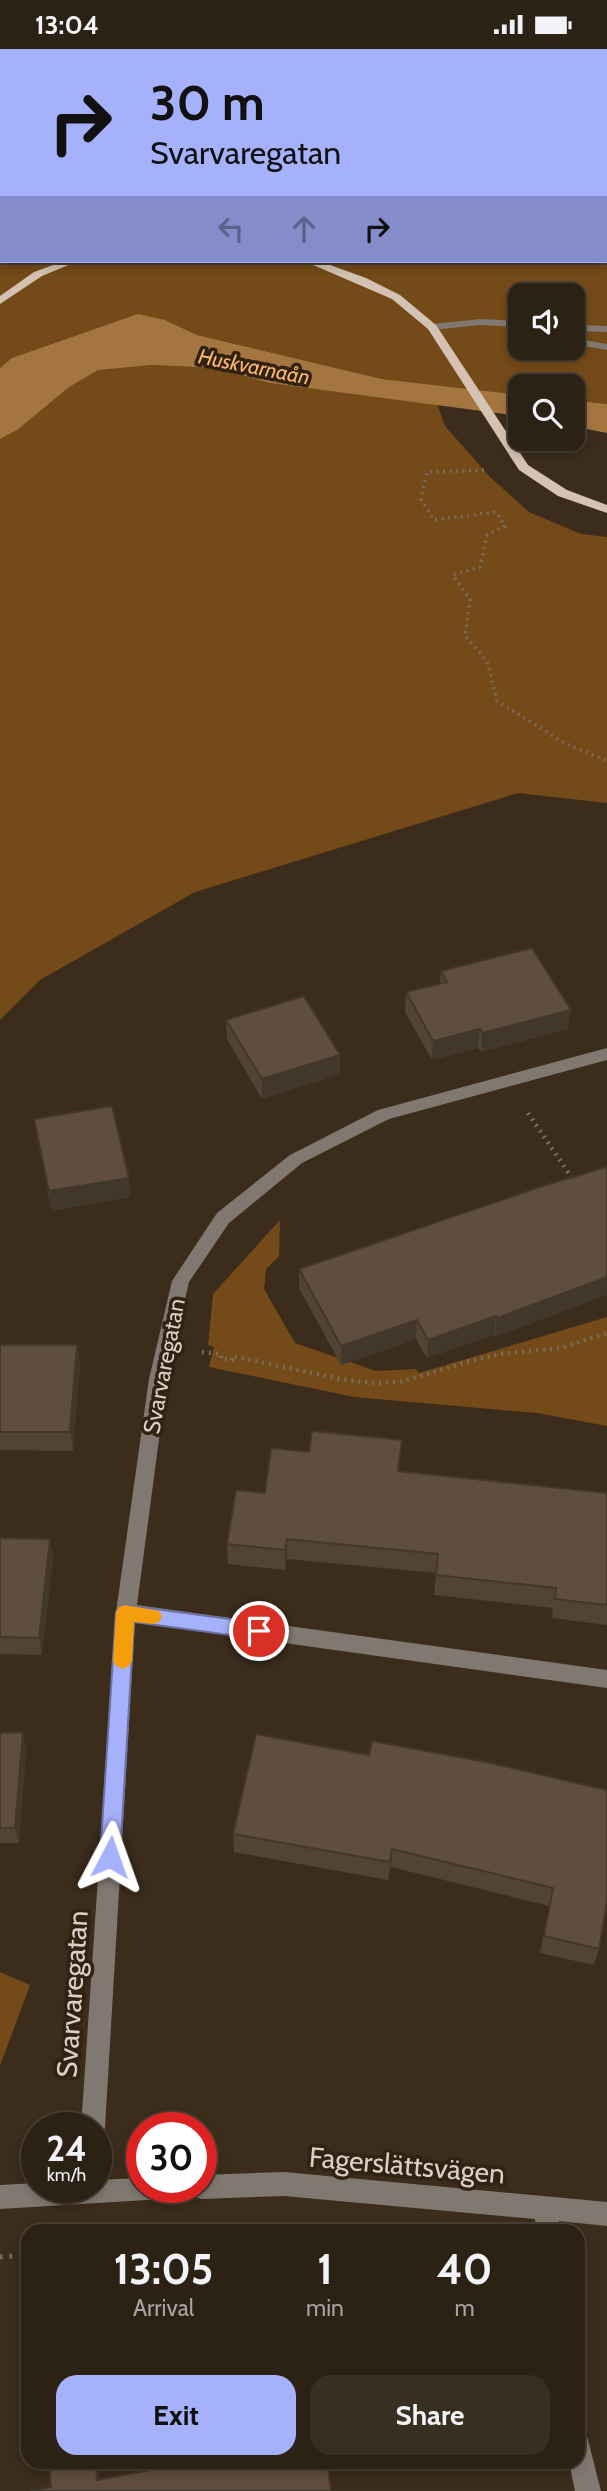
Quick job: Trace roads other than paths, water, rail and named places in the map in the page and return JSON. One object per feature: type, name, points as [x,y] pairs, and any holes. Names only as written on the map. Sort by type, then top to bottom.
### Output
[{"type":"main road","points":[[0,301],[38,274],[68,263]]},
{"type":"main road","points":[[315,263],[362,280],[396,297],[432,327],[523,467],[545,484],[585,504],[607,509]]},
{"type":"street","points":[[432,327],[481,322],[508,323]]},
{"type":"street","points":[[585,328],[607,329]]},
{"type":"street","points":[[585,343],[607,347]]},
{"type":"street","name":"Svarvaregatan","points":[[94,2112],[125,1612],[158,1379],[181,1281],[223,1218],[296,1159],[384,1114],[607,1054]]},
{"type":"street","points":[[125,1612],[607,1679]]},
{"type":"street","name":"Fagerslättsvägen","points":[[217,2186],[284,2184],[547,2219],[607,2214]]},
{"type":"street","points":[[0,2197],[21,2195]]},
{"type":"street","points":[[583,2469],[588,2491]]},
{"type":"water","name":"Huskvarnaån","points":[[138,314],[165,320],[197,335],[382,379],[508,394],[508,414],[270,383],[216,368],[151,365],[98,370],[69,387],[17,430],[0,439],[0,368],[12,358]]},
{"type":"water","points":[[585,401],[607,404],[607,433],[585,429]]}]
